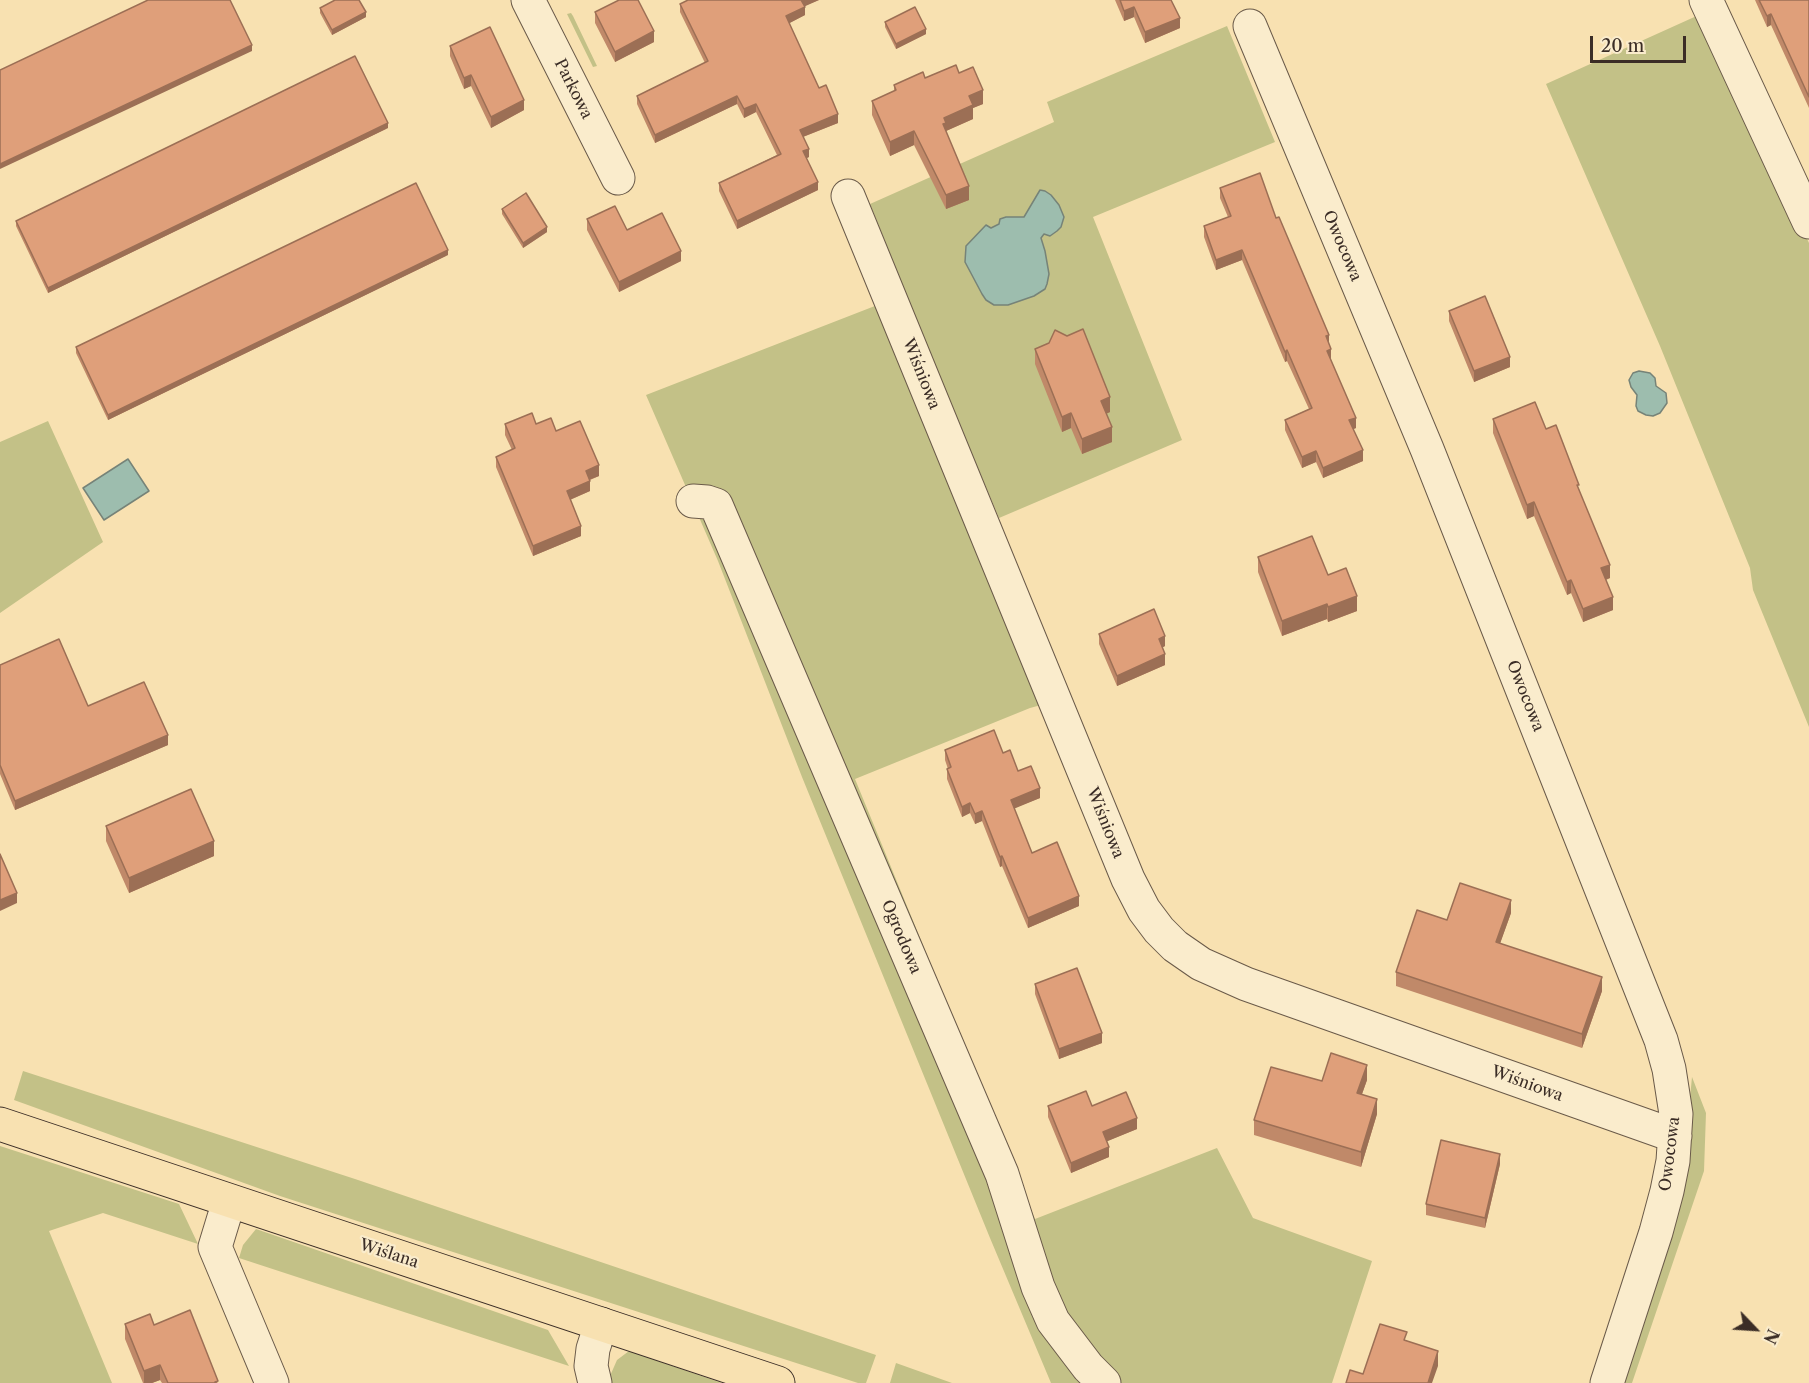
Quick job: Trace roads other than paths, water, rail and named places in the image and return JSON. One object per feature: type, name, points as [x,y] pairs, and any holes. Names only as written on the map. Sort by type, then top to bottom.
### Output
[{"type":"main road","name":"Wiślana","points":[[0,1124],[778,1383]]},
{"type":"street","name":"Parkowa","points":[[530,0],[618,178]]},
{"type":"street","points":[[1706,0],[1809,222]]},
{"type":"street","name":"Owocowa","points":[[1250,26],[1423,439],[1661,1040],[1669,1069],[1676,1114],[1667,1191],[1607,1383]]},
{"type":"street","name":"Wiśniowa","points":[[848,196],[1128,879],[1144,910],[1159,930],[1175,946],[1201,964],[1246,984],[1675,1136]]},
{"type":"street","name":"Ogrodowa","points":[[693,501],[716,504],[1002,1174],[1038,1287],[1053,1321],[1088,1367],[1104,1383]]},
{"type":"street","points":[[229,1201],[215,1247],[272,1383]]},
{"type":"street","points":[[595,1383],[591,1366],[593,1349],[601,1324]]}]
